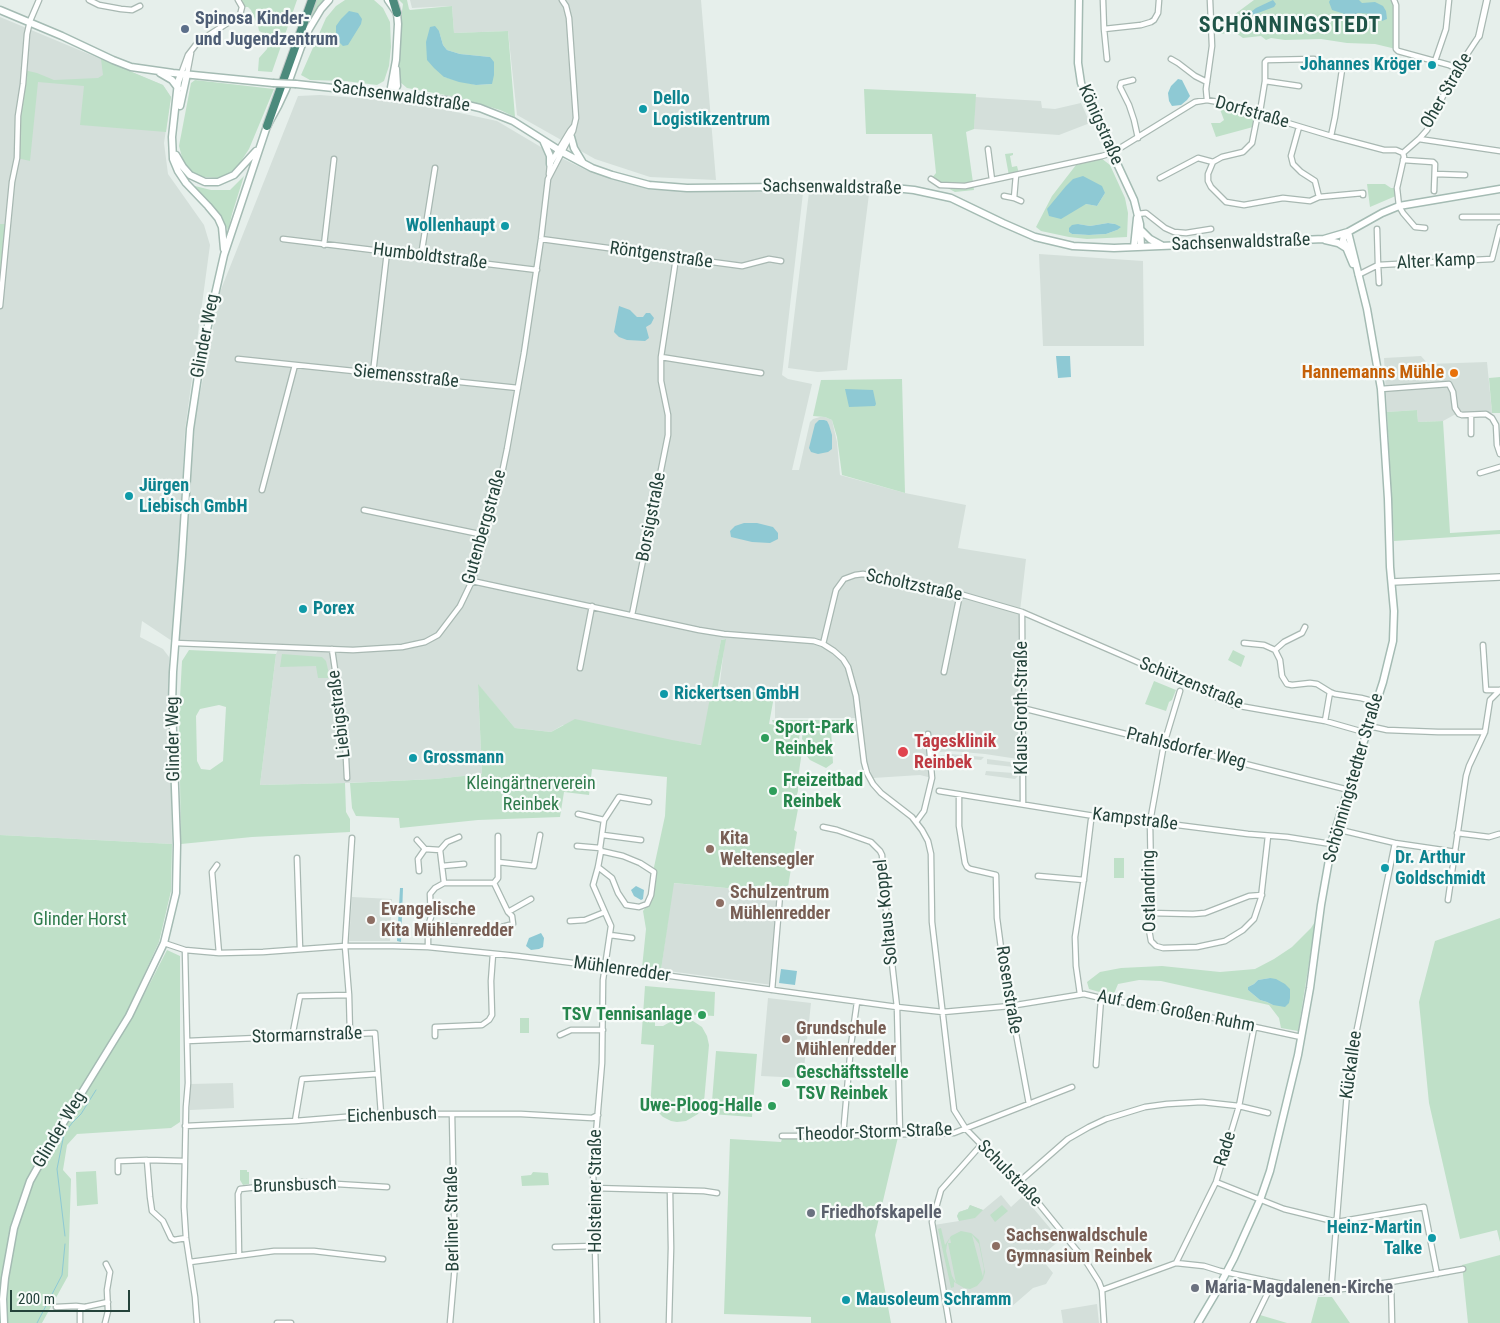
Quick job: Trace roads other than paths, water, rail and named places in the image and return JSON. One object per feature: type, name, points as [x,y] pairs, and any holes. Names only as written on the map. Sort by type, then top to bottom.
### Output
[{"type":"highway","points":[[267,126],[312,0]]},
{"type":"highway","points":[[393,0],[396,14]]},
{"type":"main road","name":"Glinder Weg","points":[[4,1323],[3,1299],[5,1278],[14,1228],[30,1181],[57,1133],[130,1016],[164,944],[176,893],[177,844],[172,704],[190,429],[201,356],[224,255],[259,148],[267,126],[286,89],[309,29],[329,0]]},
{"type":"main road","points":[[388,0],[396,14],[398,33],[396,60],[390,93]]},
{"type":"main road","name":"Königstraße","points":[[1079,0],[1079,77],[1087,99],[1134,200],[1141,229],[1138,247]]},
{"type":"main road","name":"Sachsenwaldstraße","points":[[0,10],[30,21],[123,64],[156,71],[390,93],[461,103],[480,108],[513,121],[584,164],[612,175],[649,185],[687,188],[874,186],[914,190],[951,198],[1003,224],[1035,237],[1073,246],[1138,247],[1324,240],[1346,232],[1382,212],[1399,206],[1500,189]]},
{"type":"main road","points":[[390,93],[396,89],[396,60]]},
{"type":"main road","points":[[156,71],[172,80],[178,88]]},
{"type":"main road","points":[[184,74],[178,88],[172,137],[173,159],[182,178],[220,222],[223,233],[224,255]]},
{"type":"main road","points":[[184,74],[174,140],[176,157],[186,171],[195,178],[205,182],[225,180],[239,171],[259,148]]},
{"type":"main road","points":[[397,80],[402,88],[415,96]]},
{"type":"main road","points":[[571,137],[574,148],[584,164]]},
{"type":"main road","points":[[543,139],[550,156],[550,164]]},
{"type":"main road","points":[[1137,214],[1138,247]]},
{"type":"main road","points":[[1141,229],[1150,239],[1162,246]]},
{"type":"main road","points":[[1346,232],[1342,238],[1358,275]]},
{"type":"main road","name":"Schönningstedter Straße","points":[[1198,1323],[1227,1272],[1260,1200],[1278,1144],[1301,1038],[1331,844],[1368,730],[1393,641],[1394,611],[1381,389],[1367,309],[1346,232]]},
{"type":"main road","points":[[1324,240],[1338,243],[1346,248]]},
{"type":"main road","points":[[0,1321],[3,1299]]},
{"type":"street","points":[[0,306],[12,182],[17,158],[19,110],[27,34],[39,0]]},
{"type":"street","points":[[88,0],[99,5],[121,9],[132,10],[140,6]]},
{"type":"street","points":[[184,74],[196,45],[204,37],[239,16],[242,7],[238,0]]},
{"type":"street","points":[[549,175],[550,164],[571,137],[576,118],[569,18],[566,6],[562,0]]},
{"type":"street","points":[[1102,0],[1108,59]]},
{"type":"street","points":[[1104,28],[1141,25],[1151,22],[1158,13],[1159,0]]},
{"type":"street","points":[[1207,100],[1207,82],[1212,46],[1210,0]]},
{"type":"street","points":[[1435,61],[1446,29],[1449,0]]},
{"type":"street","name":"Oher Straße","points":[[1402,153],[1419,139],[1429,126],[1457,69],[1479,36],[1487,0]]},
{"type":"street","points":[[1395,1],[1396,49],[1400,53],[1435,61],[1457,69]]},
{"type":"street","points":[[1171,59],[1207,82]]},
{"type":"street","points":[[1314,59],[1267,60],[1265,62],[1265,81],[1252,143],[1243,152],[1222,157],[1213,162],[1208,174],[1208,181],[1211,187],[1226,202],[1244,205],[1283,198],[1310,201],[1319,197],[1363,193],[1363,195]]},
{"type":"street","points":[[1331,136],[1336,118],[1342,64],[1366,64]]},
{"type":"street","points":[[1133,80],[1121,83],[1120,87],[1129,105],[1138,138]]},
{"type":"street","points":[[1265,81],[1299,86]]},
{"type":"street","name":"Dorfstraße","points":[[931,179],[936,184],[945,186],[965,186],[1072,164],[1112,153],[1196,102],[1207,100],[1331,136],[1384,150],[1396,150],[1402,153]]},
{"type":"street","points":[[560,150],[574,126]]},
{"type":"street","points":[[1299,127],[1292,150],[1293,164],[1315,181],[1319,197]]},
{"type":"street","points":[[1419,139],[1500,151]]},
{"type":"street","points":[[988,149],[992,180]]},
{"type":"street","name":"Gutenbergstraße","points":[[175,643],[352,650],[402,647],[424,642],[438,635],[446,626],[460,606],[472,581],[501,476],[518,388],[537,270],[549,175],[560,150]]},
{"type":"street","points":[[1402,153],[1403,160],[1397,188],[1399,206],[1402,214],[1415,227],[1424,228]]},
{"type":"street","points":[[1160,178],[1198,158],[1213,162]]},
{"type":"street","points":[[324,245],[334,159]]},
{"type":"street","points":[[1403,160],[1433,162],[1435,164],[1434,191]]},
{"type":"street","points":[[422,256],[436,168]]},
{"type":"street","points":[[1435,174],[1465,176]]},
{"type":"street","points":[[1014,198],[1016,175]]},
{"type":"street","points":[[1004,196],[1021,201]]},
{"type":"street","points":[[1137,214],[1146,213],[1164,228],[1174,232],[1186,233],[1211,229]]},
{"type":"street","points":[[1462,218],[1500,217]]},
{"type":"street","name":"Alter Kamp","points":[[1378,265],[1492,259],[1500,227]]},
{"type":"street","points":[[1376,229],[1378,283]]},
{"type":"street","name":"Humboldtstraße","points":[[283,239],[537,270]]},
{"type":"street","name":"Röntgenstraße","points":[[541,239],[742,266],[769,259],[780,261]]},
{"type":"street","points":[[373,373],[387,252]]},
{"type":"street","name":"Borsigstraße","points":[[632,615],[668,435],[668,415],[661,381],[661,357],[676,258]]},
{"type":"street","points":[[1358,275],[1378,265]]},
{"type":"street","points":[[661,357],[761,373]]},
{"type":"street","name":"Siemensstraße","points":[[238,359],[518,388]]},
{"type":"street","points":[[262,490],[295,365]]},
{"type":"street","points":[[1381,389],[1449,384],[1453,392],[1455,408],[1459,414],[1486,414],[1492,418],[1496,425],[1497,446],[1500,454]]},
{"type":"street","points":[[1471,415],[1471,434]]},
{"type":"street","points":[[1480,473],[1500,467]]},
{"type":"street","points":[[364,510],[484,535]]},
{"type":"street","name":"Scholtzstraße","points":[[822,644],[836,590],[844,579],[855,575],[863,574],[880,577],[960,594],[1022,612]]},
{"type":"street","points":[[1392,582],[1500,576]]},
{"type":"street","points":[[472,581],[721,634],[814,641],[822,644]]},
{"type":"street","points":[[944,672],[960,594]]},
{"type":"street","points":[[580,668],[592,606]]},
{"type":"street","name":"Klaus-Groth-Straße","points":[[1022,612],[1023,804]]},
{"type":"street","name":"Schützenstraße","points":[[1022,612],[1234,705],[1368,730],[1485,732]]},
{"type":"street","points":[[1275,650],[1302,633],[1304,627]]},
{"type":"street","points":[[1244,643],[1264,645],[1275,650],[1280,660],[1282,676],[1287,684],[1292,686],[1310,683],[1317,684],[1330,692],[1376,702]]},
{"type":"street","name":"Schulstraße","points":[[822,644],[843,659],[850,672],[856,696],[867,773],[881,793],[912,817],[928,841],[931,854],[932,922],[954,1110],[966,1129],[1047,1213],[1087,1263],[1102,1290],[1104,1323]]},
{"type":"street","points":[[1483,645],[1486,690],[1500,690]]},
{"type":"street","name":"Liebigstraße","points":[[332,649],[344,738],[347,778]]},
{"type":"street","points":[[1448,900],[1466,776],[1485,732],[1490,700],[1500,690]]},
{"type":"street","name":"Ostlandring","points":[[1180,691],[1164,744],[1150,822],[1149,935],[1151,941],[1156,946],[1163,948],[1204,946],[1225,941],[1243,930],[1254,919],[1262,895],[1268,836]]},
{"type":"street","points":[[1325,721],[1330,692]]},
{"type":"street","name":"Prahlsdorfer Weg","points":[[1022,708],[1349,790]]},
{"type":"street","points":[[916,822],[924,811],[932,778],[928,734]]},
{"type":"street","name":"Kampstraße","points":[[938,791],[1094,816],[1287,837],[1331,844]]},
{"type":"street","name":"Rosenstraße","points":[[959,795],[959,832],[967,868],[996,875],[1003,963],[1029,1104]]},
{"type":"street","points":[[632,938],[610,935],[611,926],[592,885],[598,867],[604,820],[619,797],[649,802]]},
{"type":"street","points":[[578,814],[604,820]]},
{"type":"street","name":"Auf dem Großen Ruhm","points":[[1094,816],[1091,820],[1075,948],[1080,994],[1181,1011],[1301,1038]]},
{"type":"street","name":"Soltaus Koppel","points":[[823,827],[871,842],[880,850],[882,856],[884,901],[897,1007],[900,1134]]},
{"type":"street","points":[[1336,829],[1395,843],[1456,852]]},
{"type":"street","points":[[1457,833],[1489,837],[1499,834]]},
{"type":"street","points":[[498,862],[534,866],[540,835]]},
{"type":"street","points":[[602,835],[641,840]]},
{"type":"street","points":[[494,883],[498,878],[498,836]]},
{"type":"street","points":[[444,883],[440,850],[447,842],[459,837]]},
{"type":"street","points":[[350,1034],[345,946],[352,838]]},
{"type":"street","points":[[417,840],[425,849],[440,850]]},
{"type":"street","name":"Kückallee","points":[[1331,1291],[1349,1068],[1395,843]]},
{"type":"street","points":[[576,846],[600,849],[623,856],[640,862],[654,872],[651,895],[647,904],[639,908],[626,905],[618,893],[612,878],[598,867]]},
{"type":"street","points":[[419,872],[418,859],[425,849]]},
{"type":"street","points":[[296,858],[300,949]]},
{"type":"street","points":[[442,866],[464,864]]},
{"type":"street","points":[[217,865],[212,872],[219,953]]},
{"type":"street","points":[[1038,876],[1084,880]]},
{"type":"street","points":[[428,948],[428,926],[431,917],[430,894],[435,888],[444,883],[494,883]]},
{"type":"street","points":[[473,929],[491,930],[513,924],[512,916],[508,912],[494,883]]},
{"type":"street","points":[[1149,913],[1205,913],[1248,896],[1262,895]]},
{"type":"street","points":[[772,990],[780,896]]},
{"type":"street","points":[[508,912],[531,900]]},
{"type":"street","points":[[570,921],[585,920],[605,912]]},
{"type":"street","points":[[428,926],[456,927]]},
{"type":"street","name":"Holsteiner Straße","points":[[597,1323],[593,1169],[602,1063],[603,980],[610,935]]},
{"type":"street","name":"Mühlenredder","points":[[164,944],[185,950],[219,953],[345,946],[428,948],[605,967],[857,1002],[944,1012],[1010,1006],[1080,994]]},
{"type":"street","points":[[185,950],[188,1083],[185,1126],[184,1207],[197,1323]]},
{"type":"street","points":[[435,1036],[435,1026],[482,1025],[489,1020],[492,1015],[493,954]]},
{"type":"street","points":[[292,1037],[300,996],[349,995]]},
{"type":"street","points":[[1096,1065],[1101,999]]},
{"type":"street","points":[[843,1136],[857,1002]]},
{"type":"street","name":"Rade","points":[[1176,1263],[1216,1182],[1239,1106],[1254,1028]]},
{"type":"street","points":[[560,1035],[571,1030],[603,1030]]},
{"type":"street","name":"Stormarnstraße","points":[[187,1042],[375,1033],[381,1114]]},
{"type":"street","points":[[295,1121],[302,1079],[378,1074]]},
{"type":"street","name":"Theodor-Storm-Straße","points":[[782,1136],[951,1134],[1072,1087]]},
{"type":"street","points":[[1019,1182],[1068,1139],[1106,1119],[1145,1107],[1202,1102],[1239,1106],[1268,1113]]},
{"type":"street","name":"Eichenbusch","points":[[185,1126],[295,1121],[381,1114],[534,1114],[592,1118],[598,1115]]},
{"type":"street","name":"Berliner Straße","points":[[450,1323],[455,1256],[452,1114]]},
{"type":"street","points":[[950,1323],[932,1222],[941,1190],[981,1145]]},
{"type":"street","points":[[147,1160],[152,1211],[163,1221],[171,1238],[174,1240],[186,1238]]},
{"type":"street","points":[[118,1172],[118,1161],[184,1161]]},
{"type":"street","name":"Brunsbusch","points":[[240,1255],[238,1194],[240,1189],[303,1182],[388,1187]]},
{"type":"street","points":[[1216,1182],[1284,1210],[1337,1222],[1424,1207],[1437,1274]]},
{"type":"street","points":[[593,1188],[717,1193]]},
{"type":"street","points":[[669,1323],[670,1191]]},
{"type":"street","points":[[555,1247],[595,1246]]},
{"type":"street","points":[[190,1262],[274,1251],[314,1251],[383,1259]]},
{"type":"street","points":[[1102,1290],[1176,1263],[1204,1266],[1320,1292],[1463,1269]]},
{"type":"street","points":[[105,1323],[108,1311],[110,1272],[106,1264]]},
{"type":"street","points":[[1253,1323],[1273,1282]]},
{"type":"street","points":[[1391,1282],[1392,1323]]},
{"type":"street","points":[[56,1307],[85,1307],[108,1302]]},
{"type":"street","points":[[80,1323],[80,1310],[85,1307]]},
{"type":"street","points":[[277,1323],[292,1323]]},
{"type":"water","points":[[1273,0],[1276,4],[1274,7],[1250,16],[1247,15],[1256,8]]},
{"type":"water","points":[[1330,0],[1359,0],[1362,3],[1375,2],[1383,6],[1387,19],[1382,21],[1380,17],[1373,14],[1358,13],[1351,16],[1332,10]]},
{"type":"water","points":[[349,11],[358,13],[362,19],[348,45],[343,46],[336,36],[336,26]]},
{"type":"water","points":[[435,26],[447,50],[460,54],[490,57],[494,62],[492,84],[476,85],[459,82],[444,77],[434,68],[427,60],[426,42],[430,27]]},
{"type":"water","points":[[1178,79],[1182,80],[1190,96],[1181,105],[1172,106],[1168,93],[1171,86]]},
{"type":"water","points":[[1083,176],[1102,186],[1105,193],[1097,206],[1086,204],[1061,219],[1049,216],[1047,209],[1066,186],[1073,179]]},
{"type":"water","points":[[1108,223],[1121,227],[1106,234],[1089,235],[1072,234],[1069,232],[1069,228],[1072,225],[1090,226]]},
{"type":"water","points":[[619,306],[630,310],[637,317],[643,317],[646,313],[650,313],[654,318],[651,324],[646,327],[649,338],[645,341],[627,340],[619,337],[614,332]]},
{"type":"water","points":[[1056,356],[1070,356],[1071,377],[1058,378]]},
{"type":"water","points":[[845,389],[873,390],[875,406],[849,407]]},
{"type":"water","points":[[819,420],[827,421],[829,425],[832,435],[832,449],[818,454],[811,452],[809,448],[815,424]]},
{"type":"water","points":[[744,523],[757,523],[773,527],[778,533],[778,539],[770,543],[752,542],[731,537],[730,531],[735,526]]},
{"type":"water","points":[[636,886],[644,890],[643,899],[641,900],[634,896],[631,890]]},
{"type":"water","points":[[400,888],[403,888],[401,942],[397,941]]},
{"type":"water","points":[[541,933],[544,938],[543,947],[531,950],[526,946],[529,938]]},
{"type":"water","points":[[781,969],[797,971],[795,985],[779,983]]},
{"type":"water","points":[[1276,979],[1290,989],[1289,1003],[1285,1007],[1260,1000],[1248,990],[1248,987],[1258,980]]},
{"type":"waterway","points":[[65,1236],[57,1169],[64,1134],[81,1114],[96,1090]]},
{"type":"waterway","points":[[37,1323],[62,1275],[65,1244]]},
{"type":"place","name":"Spinosa Kinder- und Jugendzentrum","points":[[185,29]]},
{"type":"place","name":"Johannes Kröger","points":[[1432,65]]},
{"type":"place","name":"Dello Logistikzentrum","points":[[643,109]]},
{"type":"place","name":"Wollenhaupt","points":[[505,226]]},
{"type":"place","name":"Hannemanns Mühle","points":[[1454,373]]},
{"type":"place","name":"Jürgen Liebisch GmbH","points":[[129,496]]},
{"type":"place","name":"Porex","points":[[303,609]]},
{"type":"place","name":"Rickertsen GmbH","points":[[664,694]]},
{"type":"place","name":"Sport-Park Reinbek","points":[[765,738]]},
{"type":"place","name":"Tagesklinik Reinbek","points":[[903,752]]},
{"type":"place","name":"Grossmann","points":[[413,758]]},
{"type":"place","name":"Freizeitbad Reinbek","points":[[773,791]]},
{"type":"place","name":"Kita Weltensegler","points":[[710,849]]},
{"type":"place","name":"Dr. Arthur Goldschmidt","points":[[1385,868]]},
{"type":"place","name":"Schulzentrum Mühlenredder","points":[[720,903]]},
{"type":"place","name":"Evangelische Kita Mühlenredder","points":[[371,920]]},
{"type":"place","name":"TSV Tennisanlage","points":[[702,1015]]},
{"type":"place","name":"Grundschule Mühlenredder","points":[[786,1039]]},
{"type":"place","name":"Geschäftsstelle TSV Reinbek","points":[[786,1083]]},
{"type":"place","name":"Uwe-Ploog-Halle","points":[[772,1106]]},
{"type":"place","name":"Friedhofskapelle","points":[[811,1213]]},
{"type":"place","name":"Heinz-Martin Talke","points":[[1432,1238]]},
{"type":"place","name":"Sachsenwaldschule Gymnasium Reinbek","points":[[996,1246]]},
{"type":"place","name":"Maria-Magdalenen-Kirche","points":[[1195,1288]]},
{"type":"place","name":"Mausoleum Schramm","points":[[846,1300]]},
{"type":"district","name":"SCHÖNNINGSTEDT","points":[[1290,26]]},
{"type":"park label","name":"Kleingärtnerverein Reinbek","points":[[531,794]]},
{"type":"park label","name":"Glinder Horst","points":[[80,920]]}]
